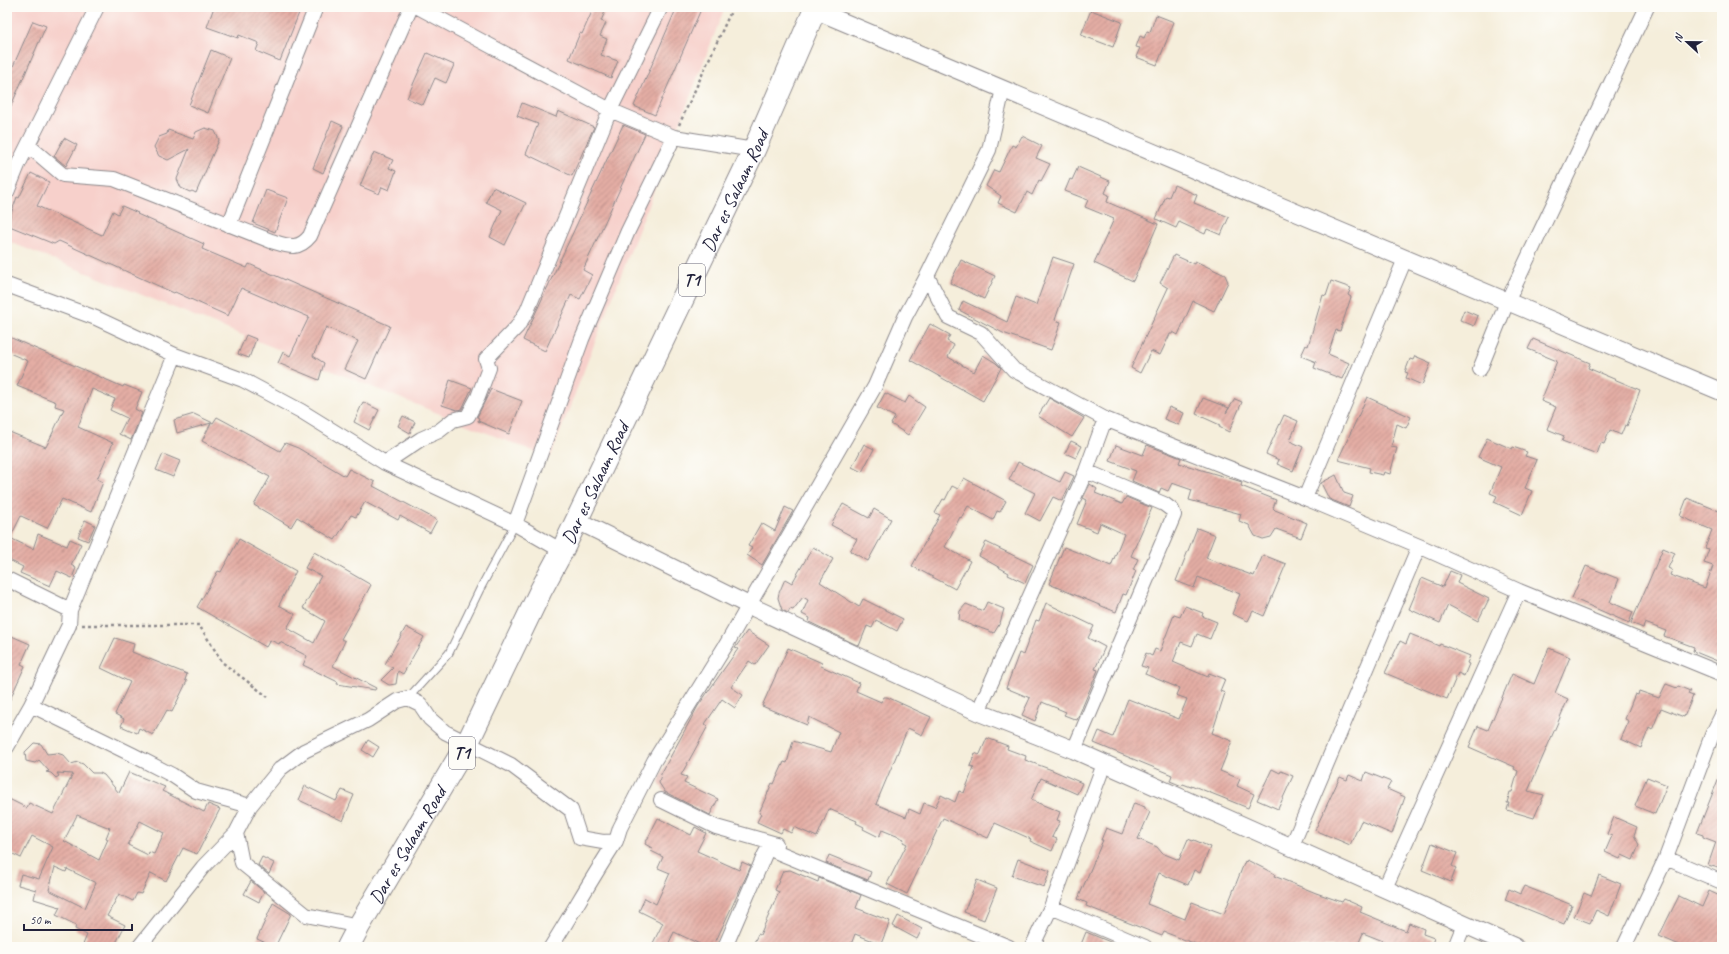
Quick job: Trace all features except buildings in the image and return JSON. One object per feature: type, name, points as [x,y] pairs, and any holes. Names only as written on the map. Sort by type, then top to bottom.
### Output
[{"type":"highway","name":"Dar es Salaam Road","points":[[348,947],[468,742],[541,590],[562,551],[754,150],[816,9]]},
{"type":"street","points":[[7,192],[12,163],[28,146],[97,7]]},
{"type":"street","points":[[229,225],[316,7]]},
{"type":"street","points":[[28,146],[63,175],[114,179],[229,225],[285,245],[297,246],[305,242],[310,236],[411,7]]},
{"type":"street","points":[[418,7],[610,110],[674,137],[754,150]]},
{"type":"street","points":[[385,463],[421,439],[439,431],[453,420],[468,416],[478,397],[489,368],[486,358],[517,327],[526,311],[610,110],[661,7]]},
{"type":"street","points":[[1480,369],[1507,302],[1647,7]]},
{"type":"street","points":[[816,9],[1003,90],[1722,392]]},
{"type":"street","points":[[551,947],[570,918],[592,877],[616,841],[620,828],[654,761],[726,645],[875,386],[905,317],[927,276],[989,150],[1003,90]]},
{"type":"street","points":[[515,524],[582,339],[628,231],[674,137]]},
{"type":"street","points":[[1305,498],[1405,259]]},
{"type":"street","points":[[927,276],[948,317],[981,333],[1014,370],[1105,419],[1305,498],[1419,546],[1519,591],[1722,674]]},
{"type":"street","points":[[7,285],[96,318],[175,355],[243,380],[302,411],[385,463],[515,524],[562,551]]},
{"type":"street","points":[[7,747],[31,705],[69,625],[70,610],[175,355]]},
{"type":"street","points":[[978,712],[1086,471],[1105,419]]},
{"type":"street","points":[[1074,750],[1174,515],[1172,510],[1164,504],[1086,471]]},
{"type":"street","points":[[576,520],[748,605],[978,712],[1074,750],[1514,947]]},
{"type":"street","points":[[1290,848],[1419,546]]},
{"type":"street","points":[[7,579],[70,610]]},
{"type":"street","points":[[1385,888],[1519,591]]},
{"type":"street","points":[[139,947],[203,867],[236,833],[250,806],[280,769],[304,751],[368,720],[397,700],[408,698],[420,704],[430,719],[445,732],[468,742],[511,765],[571,810],[580,838],[603,842],[616,841]]},
{"type":"street","points":[[31,705],[140,758],[172,775],[196,791],[250,806]]},
{"type":"street","points":[[1624,947],[1666,858],[1717,738],[1722,715]]},
{"type":"street","points":[[1032,947],[1051,907],[1104,764]]},
{"type":"street","points":[[661,800],[716,827],[776,844],[775,851],[1009,947]]},
{"type":"street","points":[[236,833],[242,863],[306,915],[359,926]]},
{"type":"street","points":[[725,947],[762,859],[772,844]]},
{"type":"street","points":[[1666,858],[1722,882]]},
{"type":"street","points":[[1051,907],[1145,947]]},
{"type":"street","points":[[1455,947],[1464,925]]},
{"type":"lane","points":[[408,698],[449,653],[515,524]]},
{"type":"path","points":[[674,137],[733,7]]},
{"type":"path","points":[[69,625],[199,625],[223,663],[268,697]]},
{"type":"shaded area","points":[[7,7],[725,7],[550,458],[7,241]]}]
